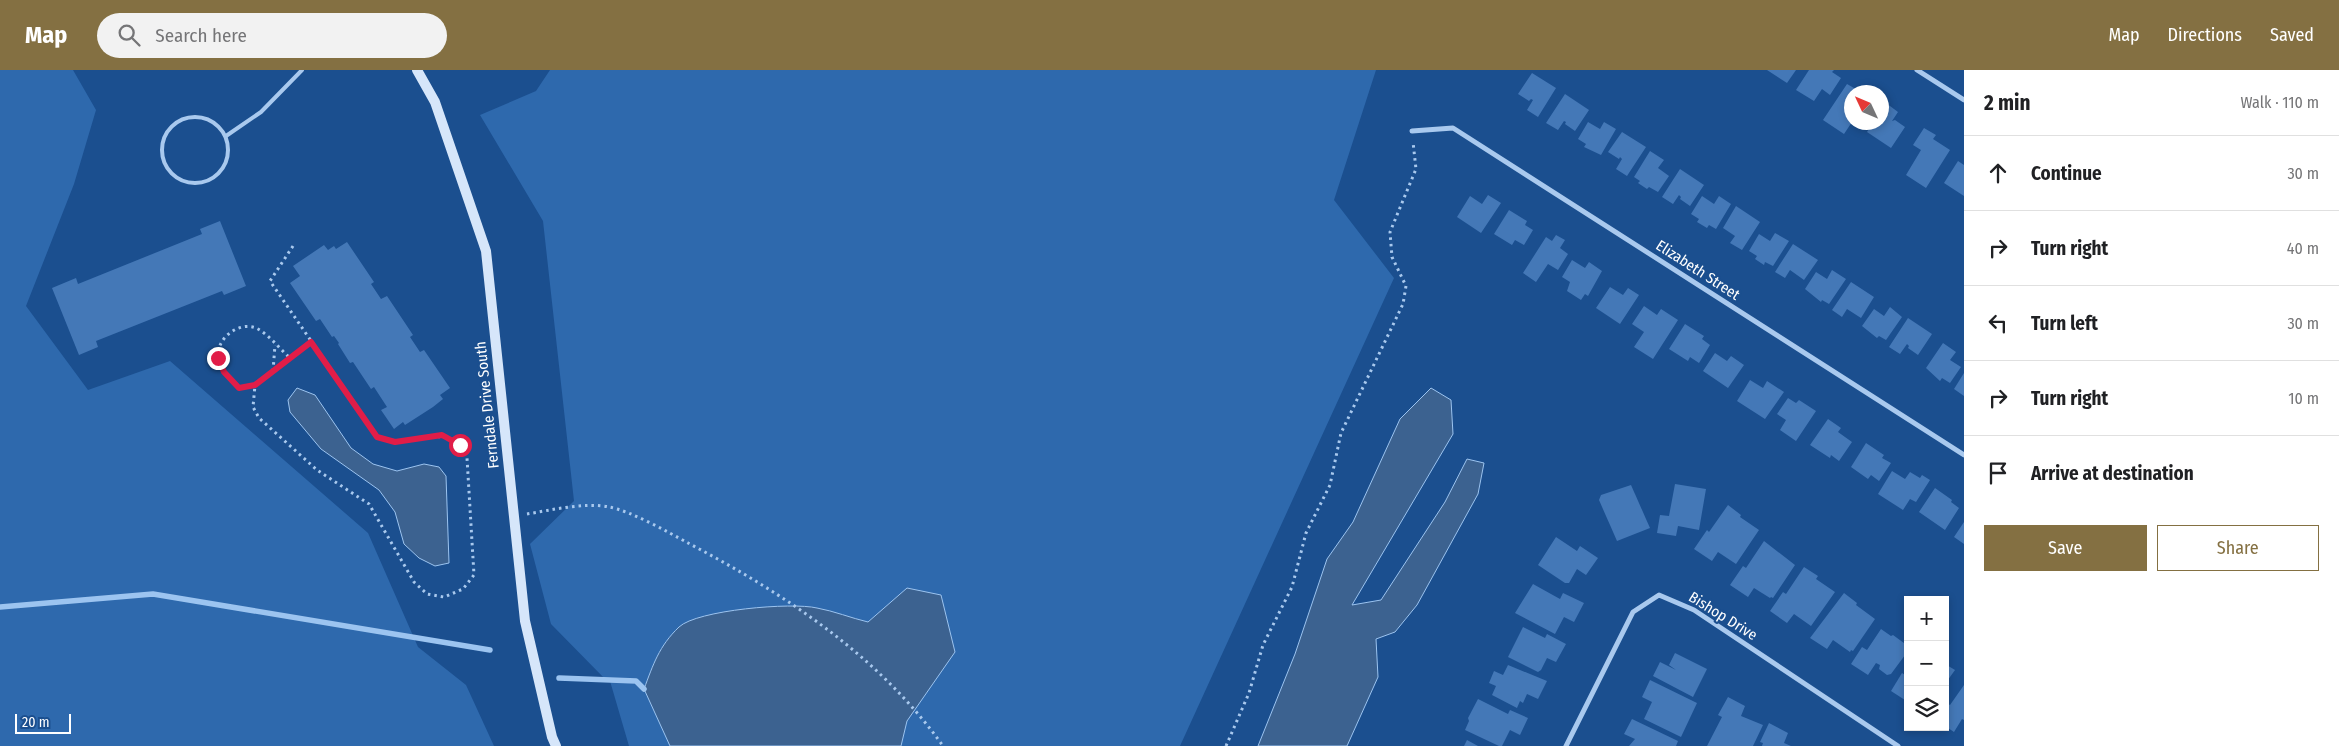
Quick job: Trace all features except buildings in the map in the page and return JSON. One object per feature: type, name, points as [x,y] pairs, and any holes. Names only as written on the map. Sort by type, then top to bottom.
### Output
[{"type":"main road","name":"Ferndale Drive South","points":[[417,70],[435,102],[486,251],[525,621],[552,737],[556,746]]},
{"type":"street","points":[[1917,70],[1964,100]]},
{"type":"street","name":"Elizabeth Street","points":[[1412,131],[1453,128],[1964,456]]},
{"type":"street","name":"Bishop Drive","points":[[1566,746],[1633,612],[1659,595],[1694,610],[1898,746]]},
{"type":"lane","points":[[226,136],[261,112],[302,70]]},
{"type":"lane","points":[[191,117],[204,118],[216,124],[226,136],[228,157],[223,168],[215,177],[202,182],[189,182],[176,177],[167,168],[163,155],[163,142],[169,130],[179,121],[191,117]]},
{"type":"path","points":[[1226,746],[1249,694],[1263,645],[1292,587],[1306,533],[1330,485],[1341,433],[1403,304],[1406,286],[1392,257],[1390,232],[1416,169],[1412,131]]},
{"type":"path","points":[[255,385],[253,406],[258,418],[316,470],[369,504],[414,582],[427,594],[444,598],[463,589],[474,575],[467,458],[460,445],[442,435],[395,442],[377,437],[270,282],[293,246]]},
{"type":"path","points":[[290,358],[258,329],[244,327],[230,331],[220,344],[218,358],[224,372],[239,388],[255,385],[311,342]]},
{"type":"path","points":[[273,372],[275,344]]},
{"type":"path","points":[[514,516],[595,506],[610,507],[664,529],[732,566],[785,598],[825,627],[862,658],[916,710],[943,746]]},
{"type":"shaded area","points":[[0,70],[73,70],[96,110],[74,184],[26,306],[88,390],[170,361],[368,533],[418,647],[466,685],[494,746],[0,746]]},
{"type":"shaded area","points":[[550,70],[1376,70],[1334,200],[1394,278],[1180,746],[629,746],[610,681],[606,680],[551,624],[530,544],[574,501],[543,221],[480,115],[536,91]]},
{"type":"shaded area","points":[[297,388],[315,395],[351,448],[373,464],[397,471],[424,464],[439,467],[446,476],[449,563],[435,566],[419,558],[404,544],[395,512],[379,490],[321,449],[290,412],[288,400]]},
{"type":"shaded area","points":[[1431,388],[1451,400],[1453,434],[1352,605],[1381,600],[1445,502],[1467,459],[1484,463],[1478,494],[1417,605],[1395,632],[1376,639],[1378,677],[1347,746],[1258,746],[1295,654],[1327,559],[1353,522],[1400,419]]},
{"type":"shaded area","points":[[907,588],[941,595],[955,652],[907,721],[901,746],[670,746],[644,689],[666,641],[679,627],[689,621],[724,612],[787,606],[817,608],[868,622]]},
{"type":"waterway","points":[[0,607],[153,594],[490,650]]},
{"type":"waterway","points":[[559,678],[636,681],[644,689]]},
{"type":"route","points":[[218,358],[224,372],[239,388],[255,385],[311,342],[377,437],[395,442],[442,435],[460,445]]}]
